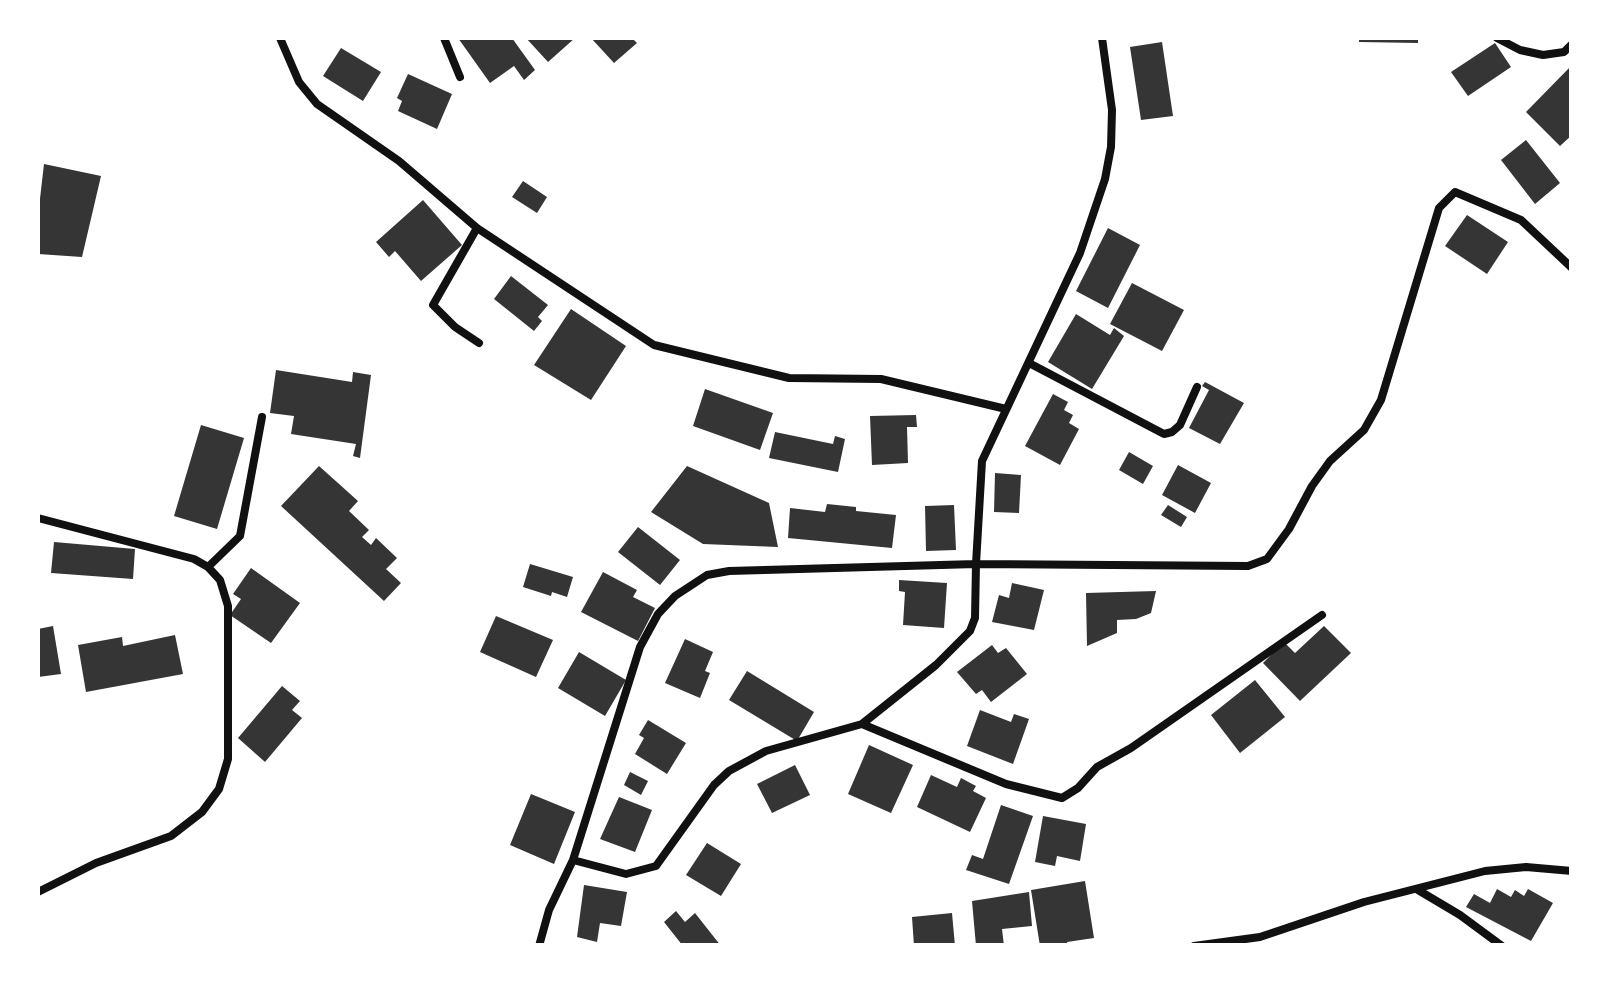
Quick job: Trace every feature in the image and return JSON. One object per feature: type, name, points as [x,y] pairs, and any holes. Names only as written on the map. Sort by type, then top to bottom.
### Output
[{"type":"street","points":[[280,38],[298,82],[316,104],[390,154],[477,228],[654,344],[789,378],[881,379],[1006,409]]},
{"type":"street","points":[[444,38],[460,77]]},
{"type":"street","points":[[573,860],[626,874],[656,866],[714,785],[729,771],[766,751],[862,724],[936,665],[970,631],[975,618],[982,461],[1080,253],[1105,179],[1112,110],[1102,38]]},
{"type":"street","points":[[1498,38],[1520,50],[1543,55],[1564,52],[1572,44]]},
{"type":"street","points":[[539,946],[549,910],[573,860],[640,647],[658,614],[690,584],[729,571],[976,564],[1248,566],[1267,559],[1321,473],[1364,430],[1381,400],[1439,208],[1455,192],[1521,220],[1572,268]]},
{"type":"street","points":[[477,228],[433,306],[479,343]]},
{"type":"street","points":[[1028,363],[1164,434],[1180,425],[1197,387]]},
{"type":"street","points":[[208,567],[240,536],[262,417]]},
{"type":"street","points":[[38,518],[194,558],[220,580],[228,606],[228,760],[219,790],[202,812],[172,836],[96,863],[38,892]]},
{"type":"street","points":[[862,724],[996,780],[1062,798],[1078,788],[1096,767],[1131,748],[1322,615]]},
{"type":"street","points":[[1194,946],[1260,937],[1364,902],[1485,871],[1526,867],[1572,871]]},
{"type":"street","points":[[1417,890],[1502,946]]},
{"type":"building","points":[[458,38],[512,38],[535,70],[524,80],[514,66],[490,83]]},
{"type":"building","points":[[526,38],[575,38],[548,62]]},
{"type":"building","points":[[591,38],[632,38],[637,43],[614,63]]},
{"type":"building","points":[[1359,38],[1418,38],[1418,43],[1359,42]]},
{"type":"building","points":[[1162,42],[1173,116],[1141,120],[1130,47]]},
{"type":"building","points":[[1495,43],[1511,67],[1468,96],[1451,72]]},
{"type":"building","points":[[341,48],[381,72],[363,101],[323,76]]},
{"type":"building","points":[[1572,65],[1572,135],[1560,146],[1526,112]]},
{"type":"building","points":[[408,74],[452,94],[437,129],[398,111],[402,101],[397,98]]},
{"type":"building","points":[[1526,140],[1560,183],[1535,204],[1501,160]]},
{"type":"building","points":[[44,164],[101,176],[82,257],[38,254]]},
{"type":"building","points":[[523,181],[547,197],[537,213],[512,197]]},
{"type":"building","points":[[423,200],[462,245],[421,281],[395,251],[389,257],[376,242]]},
{"type":"building","points":[[1467,215],[1508,242],[1487,274],[1445,246]]},
{"type":"building","points":[[1108,228],[1140,245],[1108,308],[1076,291]]},
{"type":"building","points":[[511,276],[548,305],[538,317],[542,321],[534,331],[494,299]]},
{"type":"building","points":[[1132,283],[1184,310],[1162,351],[1110,324]]},
{"type":"building","points":[[571,309],[626,346],[591,400],[534,365]]},
{"type":"building","points":[[1076,314],[1110,335],[1114,328],[1124,336],[1092,389],[1048,362]]},
{"type":"building","points":[[276,370],[352,382],[353,372],[371,375],[360,458],[353,456],[356,444],[291,434],[294,416],[270,413]]},
{"type":"building","points":[[1205,382],[1244,403],[1220,444],[1189,428],[1209,390],[1202,386]]},
{"type":"building","points":[[705,389],[773,413],[760,450],[693,426]]},
{"type":"building","points":[[1053,394],[1068,402],[1064,410],[1073,415],[1069,423],[1079,429],[1060,465],[1025,446]]},
{"type":"building","points":[[916,415],[917,427],[907,427],[908,463],[872,465],[870,416]]},
{"type":"building","points":[[201,425],[244,438],[217,529],[174,516]]},
{"type":"building","points":[[775,432],[833,444],[835,436],[845,439],[838,472],[769,458]]},
{"type":"building","points":[[1129,452],[1153,466],[1143,484],[1119,470]]},
{"type":"building","points":[[1178,465],[1211,483],[1195,513],[1162,495]]},
{"type":"building","points":[[319,466],[358,501],[349,511],[369,530],[362,537],[371,545],[376,538],[397,558],[386,569],[401,583],[384,601],[281,506]]},
{"type":"building","points":[[687,466],[769,503],[778,547],[703,544],[651,512]]},
{"type":"building","points":[[995,473],[1021,475],[1019,513],[994,512]]},
{"type":"building","points":[[827,504],[896,515],[892,548],[788,538],[790,508],[825,512]]},
{"type":"building","points":[[954,505],[956,550],[926,551],[925,506]]},
{"type":"building","points":[[1168,505],[1187,517],[1181,527],[1161,515]]},
{"type":"building","points":[[638,527],[680,560],[660,585],[618,552]]},
{"type":"building","points":[[54,542],[135,549],[133,579],[51,573]]},
{"type":"building","points":[[530,564],[573,577],[567,597],[523,587]]},
{"type":"building","points":[[251,568],[300,603],[271,643],[230,615],[241,599],[233,594]]},
{"type":"building","points":[[603,572],[637,590],[633,597],[655,608],[638,641],[581,612]]},
{"type":"building","points":[[899,580],[947,583],[944,628],[903,625],[905,592],[899,591]]},
{"type":"building","points":[[1012,583],[1044,590],[1034,630],[992,622],[999,595],[1009,598]]},
{"type":"building","points":[[1156,591],[1151,613],[1117,620],[1117,633],[1087,646],[1086,593]]},
{"type":"building","points":[[496,616],[553,640],[536,677],[480,652]]},
{"type":"building","points":[[53,626],[61,674],[38,677],[38,629]]},
{"type":"building","points":[[1324,626],[1351,653],[1300,701],[1263,663],[1284,642],[1295,653]]},
{"type":"building","points":[[175,635],[183,674],[86,692],[78,645],[122,637],[123,646]]},
{"type":"building","points":[[685,639],[713,652],[700,698],[665,683]]},
{"type":"building","points":[[992,645],[998,653],[1006,648],[1027,674],[991,702],[982,690],[976,694],[957,672]]},
{"type":"building","points":[[579,652],[626,680],[605,716],[558,688]]},
{"type":"building","points":[[747,671],[814,712],[797,741],[729,700]]},
{"type":"building","points":[[1255,680],[1285,717],[1240,753],[1211,715]]},
{"type":"building","points":[[282,686],[300,701],[292,710],[302,718],[265,762],[238,738]]},
{"type":"building","points":[[980,710],[1011,722],[1014,714],[1029,719],[1013,764],[967,746]]},
{"type":"building","points":[[648,720],[686,743],[667,774],[635,754],[644,738],[639,735]]},
{"type":"building","points":[[869,745],[913,765],[891,813],[848,794]]},
{"type":"building","points":[[795,765],[810,795],[772,813],[757,784]]},
{"type":"building","points":[[630,772],[648,781],[641,795],[624,785]]},
{"type":"building","points":[[931,775],[957,787],[961,778],[976,786],[973,791],[986,798],[970,832],[917,807]]},
{"type":"building","points":[[531,794],[575,812],[554,864],[510,845]]},
{"type":"building","points":[[619,797],[652,810],[635,852],[600,839]]},
{"type":"building","points":[[1001,805],[1033,816],[1009,884],[966,870],[972,855],[983,859]]},
{"type":"building","points":[[1043,816],[1086,824],[1080,861],[1057,856],[1055,866],[1035,862]]},
{"type":"building","points":[[707,843],[741,864],[721,896],[686,875]]},
{"type":"building","points":[[1085,881],[1094,938],[1067,942],[1068,946],[1040,946],[1031,890]]},
{"type":"building","points":[[584,885],[627,892],[621,926],[600,923],[597,942],[577,937]]},
{"type":"building","points":[[1497,889],[1511,897],[1515,890],[1524,896],[1528,889],[1553,903],[1531,941],[1466,907],[1474,894],[1490,903]]},
{"type":"building","points":[[1029,892],[1032,926],[1002,929],[1004,946],[976,946],[972,901]]},
{"type":"building","points":[[676,911],[685,922],[695,913],[721,946],[683,946],[664,922]]},
{"type":"building","points":[[952,913],[955,946],[914,946],[912,917]]}]
